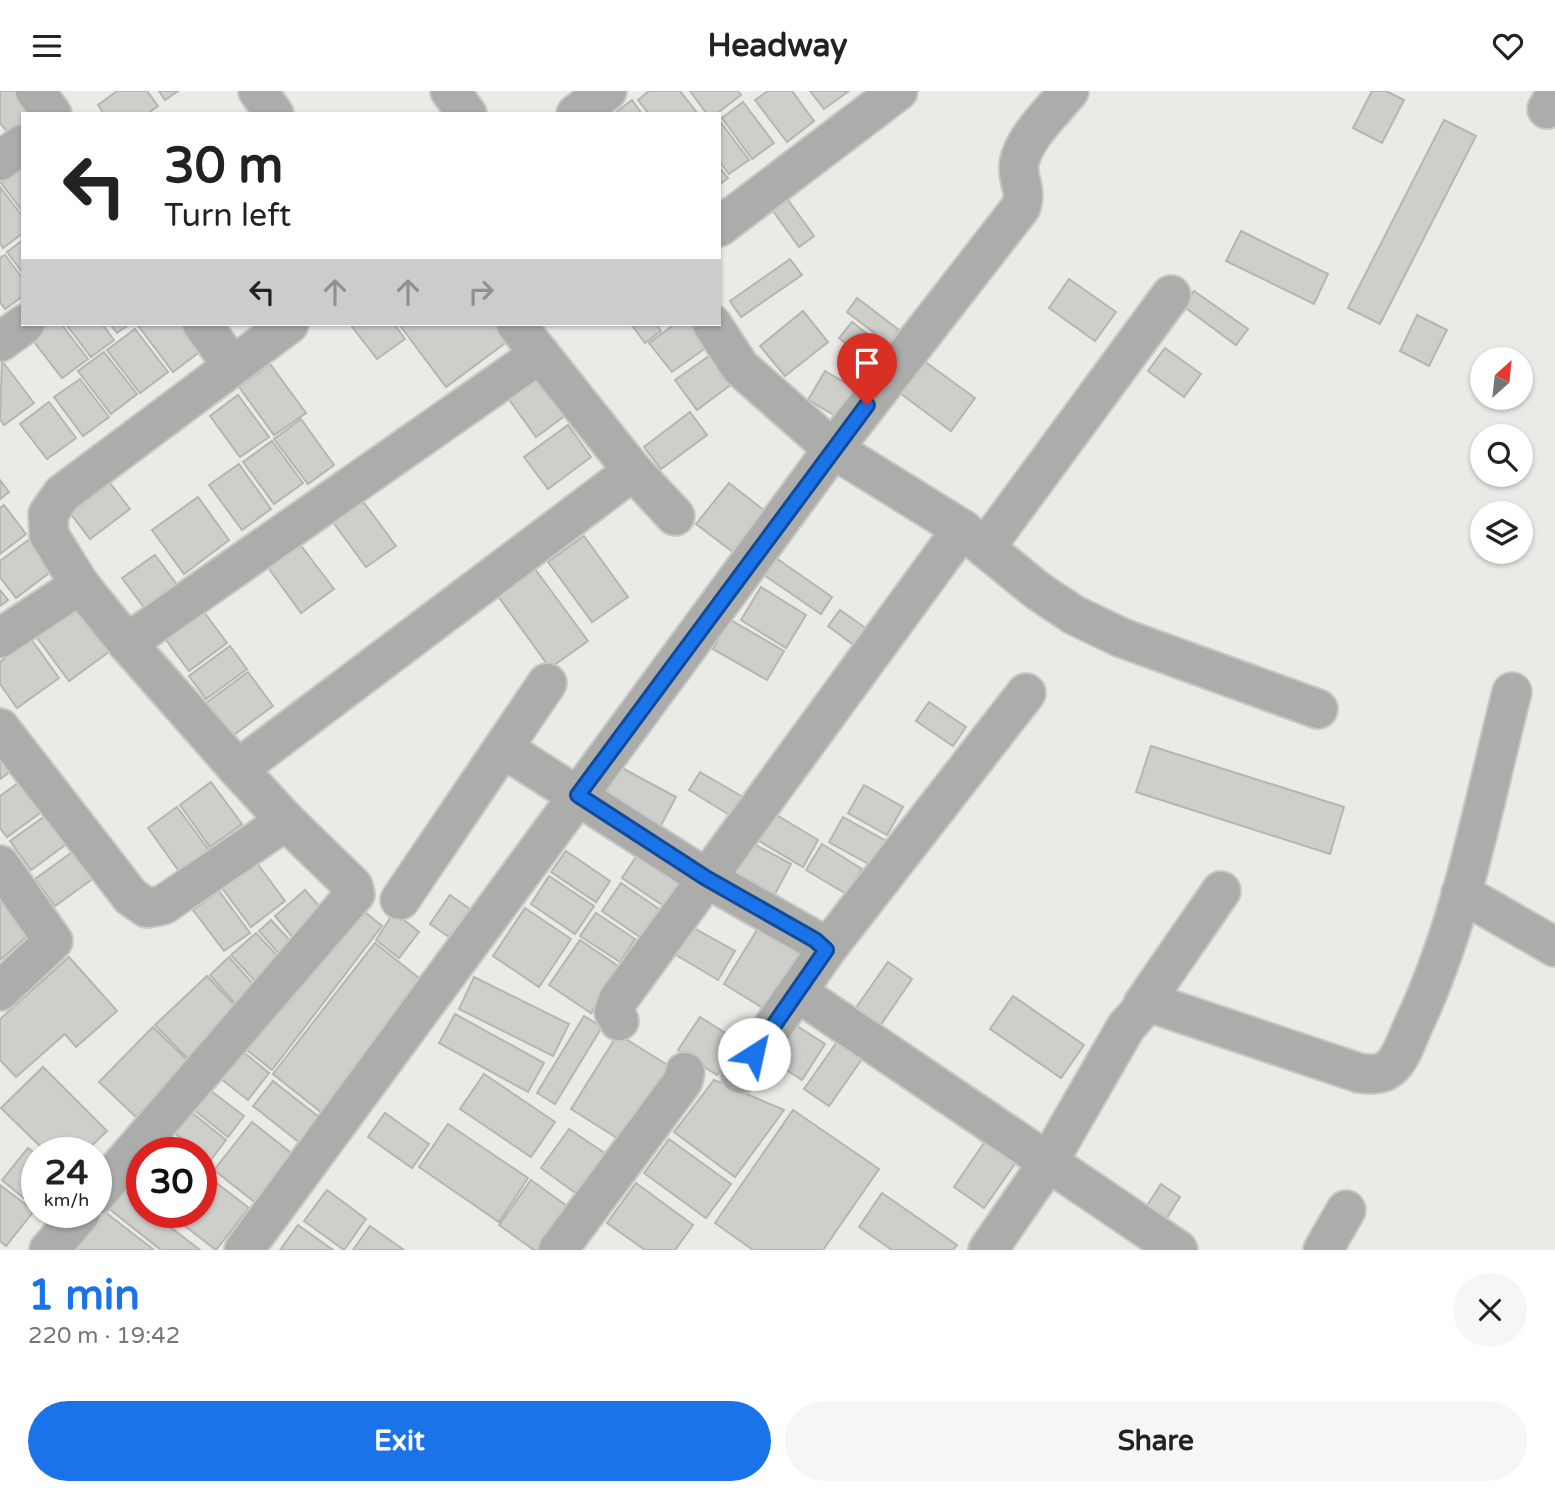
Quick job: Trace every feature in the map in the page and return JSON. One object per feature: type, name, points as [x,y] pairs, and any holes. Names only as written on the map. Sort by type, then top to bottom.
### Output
[{"type":"street","points":[[35,91],[50,112]]},
{"type":"street","points":[[258,91],[273,112]]},
{"type":"street","points":[[450,91],[466,112]]},
{"type":"street","points":[[579,112],[607,91]]},
{"type":"street","points":[[721,225],[898,91]]},
{"type":"street","points":[[244,1250],[833,449],[1021,207],[1025,193],[1019,164],[1027,146],[1069,91]]},
{"type":"street","points":[[0,161],[21,145]]},
{"type":"street","points":[[619,1021],[614,1012],[618,1000],[706,878],[974,538],[1171,295]]},
{"type":"street","points":[[0,342],[22,326]]},
{"type":"street","points":[[203,326],[232,365]]},
{"type":"street","points":[[112,1176],[355,894],[352,885],[286,821],[127,643],[80,585],[49,535],[48,514],[62,494],[286,326]]},
{"type":"street","points":[[518,326],[633,471],[675,516]]},
{"type":"street","points":[[713,326],[740,367],[833,449],[974,538],[1074,615],[1122,638],[1318,709]]},
{"type":"street","points":[[127,643],[540,354]]},
{"type":"street","points":[[238,768],[633,471]]},
{"type":"street","points":[[0,638],[80,585]]},
{"type":"street","points":[[400,900],[547,683]]},
{"type":"street","points":[[1143,1004],[1153,1002],[1359,1073],[1377,1075],[1390,1068],[1401,1053],[1432,986],[1461,893],[1512,692]]},
{"type":"street","points":[[740,1074],[826,950],[1027,693]]},
{"type":"street","points":[[0,728],[131,897],[148,908],[163,905],[286,821]]},
{"type":"street","points":[[504,749],[706,878],[815,940],[826,950]]},
{"type":"street","points":[[0,865],[53,941],[0,991]]},
{"type":"street","points":[[988,1250],[1046,1164],[1126,1027],[1221,891]]},
{"type":"street","points":[[1461,893],[1555,947]]},
{"type":"street","points":[[797,992],[1174,1249]]},
{"type":"street","points":[[558,1250],[684,1081],[685,1072]]},
{"type":"street","points":[[1322,1250],[1346,1210]]},
{"type":"street","points":[[49,1250],[68,1228]]},
{"type":"building","points":[[0,91],[25,91],[41,112],[21,112],[21,131],[12,138],[0,123]]},
{"type":"building","points":[[117,91],[147,91],[158,106],[150,112],[103,112],[98,105]]},
{"type":"building","points":[[159,91],[178,91],[165,100]]},
{"type":"building","points":[[649,91],[680,91],[696,112],[647,112],[638,100]]},
{"type":"building","points":[[690,91],[738,91],[741,95],[719,112],[706,112]]},
{"type":"building","points":[[768,91],[792,91],[814,121],[787,142],[755,100]]},
{"type":"building","points":[[810,91],[849,91],[824,109]]},
{"type":"building","points":[[1372,91],[1386,91],[1404,100],[1382,143],[1353,128]]},
{"type":"building","points":[[632,100],[641,112],[617,112]]},
{"type":"building","points":[[743,102],[774,143],[752,159],[722,118]]},
{"type":"building","points":[[1444,120],[1476,136],[1380,324],[1348,308]]},
{"type":"building","points":[[721,123],[749,160],[729,174],[721,164]]},
{"type":"building","points":[[21,168],[21,209],[1,183]]},
{"type":"building","points":[[721,169],[728,178],[721,183]]},
{"type":"building","points":[[0,187],[21,214],[21,234],[3,248],[0,243]]},
{"type":"building","points":[[783,193],[814,236],[799,247],[768,204]]},
{"type":"building","points":[[1241,231],[1328,274],[1314,304],[1226,261]]},
{"type":"building","points":[[21,242],[21,270],[7,252]]},
{"type":"building","points":[[5,255],[21,276],[21,297],[5,309],[0,302],[0,258]]},
{"type":"building","points":[[790,259],[802,275],[741,317],[730,301]]},
{"type":"building","points":[[1069,279],[1116,312],[1095,341],[1049,308]]},
{"type":"building","points":[[1194,291],[1248,329],[1236,345],[1183,306]]},
{"type":"building","points":[[857,298],[899,330],[889,344],[847,312]]},
{"type":"building","points":[[803,311],[828,342],[785,376],[760,346]]},
{"type":"building","points":[[1417,315],[1447,330],[1429,366],[1400,351]]},
{"type":"building","points":[[852,322],[892,353],[879,370],[839,338]]},
{"type":"building","points":[[46,326],[63,326],[88,359],[62,378],[31,338]]},
{"type":"building","points":[[68,326],[104,326],[114,340],[91,357]]},
{"type":"building","points":[[112,326],[127,326],[117,333]]},
{"type":"building","points":[[138,326],[184,326],[202,350],[173,372]]},
{"type":"building","points":[[352,326],[395,326],[405,339],[377,359]]},
{"type":"building","points":[[400,326],[509,326],[516,335],[446,387]]},
{"type":"building","points":[[632,326],[657,326],[661,331],[645,343]]},
{"type":"building","points":[[672,326],[691,326],[707,347],[672,372],[649,343]]},
{"type":"building","points":[[135,329],[168,372],[140,393],[107,350]]},
{"type":"building","points":[[1165,348],[1201,374],[1184,397],[1148,371]]},
{"type":"building","points":[[104,352],[137,394],[111,414],[78,371]]},
{"type":"building","points":[[712,354],[733,383],[697,410],[675,380]]},
{"type":"building","points":[[2,361],[34,403],[4,425],[0,419]]},
{"type":"building","points":[[924,361],[975,398],[951,431],[900,393]]},
{"type":"building","points":[[270,364],[306,413],[274,435],[239,387]]},
{"type":"building","points":[[532,369],[566,415],[536,437],[503,391]]},
{"type":"building","points":[[825,371],[856,389],[839,418],[808,400]]},
{"type":"building","points":[[80,379],[109,417],[83,436],[54,397]]},
{"type":"building","points":[[238,395],[269,437],[240,457],[210,416]]},
{"type":"building","points":[[49,402],[76,438],[47,459],[20,424]]},
{"type":"building","points":[[690,412],[707,435],[661,469],[644,447]]},
{"type":"building","points":[[301,419],[334,465],[308,484],[274,439]]},
{"type":"building","points":[[568,425],[591,457],[548,489],[524,457]]},
{"type":"building","points":[[272,441],[303,483],[274,504],[243,462]]},
{"type":"building","points":[[239,464],[271,509],[242,530],[209,485]]},
{"type":"building","points":[[0,480],[9,492],[0,499]]},
{"type":"building","points":[[110,483],[130,509],[90,539],[70,513]]},
{"type":"building","points":[[729,483],[765,511],[733,552],[696,524]]},
{"type":"building","points":[[359,496],[396,546],[366,567],[330,518]]},
{"type":"building","points":[[198,497],[229,540],[184,574],[152,530]]},
{"type":"building","points":[[4,505],[26,534],[0,554],[0,508]]},
{"type":"building","points":[[584,536],[628,597],[592,622],[548,562]]},
{"type":"building","points":[[30,539],[53,570],[16,598],[0,577],[0,561]]},
{"type":"building","points":[[299,543],[334,589],[301,613],[267,566]]},
{"type":"building","points":[[155,555],[178,586],[146,610],[122,578]]},
{"type":"building","points":[[776,558],[832,597],[821,614],[764,575]]},
{"type":"building","points":[[532,565],[588,641],[550,668],[495,592]]},
{"type":"building","points":[[761,587],[806,615],[786,648],[741,620]]},
{"type":"building","points":[[0,590],[8,600],[0,606]]},
{"type":"building","points":[[77,604],[110,651],[69,681],[35,635]]},
{"type":"building","points":[[840,610],[867,629],[855,646],[828,626]]},
{"type":"building","points":[[204,612],[227,643],[189,671],[166,640]]},
{"type":"building","points":[[729,619],[784,651],[767,680],[713,649]]},
{"type":"building","points":[[31,639],[59,678],[17,708],[0,684],[0,662]]},
{"type":"building","points":[[230,646],[247,669],[206,699],[189,676]]},
{"type":"building","points":[[248,672],[273,706],[231,737],[206,703]]},
{"type":"building","points":[[929,702],[966,727],[953,746],[916,721]]},
{"type":"building","points":[[1151,746],[1344,807],[1330,854],[1136,792]]},
{"type":"building","points":[[0,755],[18,766],[0,779]]},
{"type":"building","points":[[620,767],[676,797],[658,831],[602,801]]},
{"type":"building","points":[[700,772],[743,797],[731,816],[689,790]]},
{"type":"building","points":[[25,778],[47,808],[7,837],[0,828],[0,796]]},
{"type":"building","points":[[211,782],[242,824],[210,847],[180,805]]},
{"type":"building","points":[[864,785],[903,807],[887,835],[848,813]]},
{"type":"building","points":[[177,807],[211,853],[181,874],[148,828]]},
{"type":"building","points":[[52,811],[72,840],[31,870],[10,841]]},
{"type":"building","points":[[775,814],[818,840],[803,867],[759,841]]},
{"type":"building","points":[[843,817],[886,841],[872,866],[829,842]]},
{"type":"building","points":[[750,842],[791,864],[774,896],[733,873]]},
{"type":"building","points":[[822,844],[862,869],[846,894],[806,870]]},
{"type":"building","points":[[78,848],[98,875],[55,906],[35,879]]},
{"type":"building","points":[[566,851],[610,881],[596,902],[551,872]]},
{"type":"building","points":[[640,851],[682,880],[664,906],[622,878]]},
{"type":"building","points":[[257,863],[285,901],[251,927],[222,888]]},
{"type":"building","points":[[549,876],[594,906],[575,934],[531,904]]},
{"type":"building","points":[[621,883],[659,909],[640,937],[602,911]]},
{"type":"building","points":[[0,890],[32,932],[0,960]]},
{"type":"building","points":[[305,890],[326,914],[295,940],[275,916]]},
{"type":"building","points":[[219,891],[250,933],[224,951],[193,910]]},
{"type":"building","points":[[450,895],[470,909],[449,937],[430,924]]},
{"type":"building","points":[[354,903],[382,926],[272,1070],[242,1046]]},
{"type":"building","points":[[525,908],[571,939],[539,987],[493,956]]},
{"type":"building","points":[[394,912],[419,932],[399,958],[376,940]]},
{"type":"building","points":[[596,913],[635,939],[620,962],[580,936]]},
{"type":"building","points":[[271,920],[295,946],[282,957],[259,931]]},
{"type":"building","points":[[760,925],[802,952],[766,1010],[724,984]]},
{"type":"building","points":[[692,927],[735,951],[718,980],[676,955]]},
{"type":"building","points":[[256,933],[281,960],[256,982],[231,955]]},
{"type":"building","points":[[580,940],[621,968],[591,1013],[549,985]]},
{"type":"building","points":[[375,943],[429,986],[326,1116],[273,1074]]},
{"type":"building","points":[[69,957],[117,1011],[76,1047],[65,1034],[16,1077],[0,1060],[0,1019]]},
{"type":"building","points":[[229,957],[259,991],[239,1008],[210,975]]},
{"type":"building","points":[[888,962],[912,979],[878,1029],[853,1012]]},
{"type":"building","points":[[207,976],[241,1012],[190,1061],[155,1025]]},
{"type":"building","points":[[474,977],[569,1024],[553,1056],[459,1009]]},
{"type":"building","points":[[1013,996],[1084,1045],[1061,1078],[990,1029]]},
{"type":"building","points":[[455,1014],[544,1063],[528,1092],[439,1043]]},
{"type":"building","points":[[584,1016],[602,1027],[555,1104],[537,1093]]},
{"type":"building","points":[[700,1017],[738,1041],[717,1075],[678,1050]]},
{"type":"building","points":[[788,1020],[825,1044],[802,1080],[765,1056]]},
{"type":"building","points":[[153,1027],[189,1062],[136,1117],[99,1082]]},
{"type":"building","points":[[618,1034],[669,1066],[622,1141],[571,1109]]},
{"type":"building","points":[[837,1042],[862,1059],[829,1106],[804,1089]]},
{"type":"building","points":[[242,1051],[269,1073],[248,1100],[220,1078]]},
{"type":"building","points":[[43,1067],[107,1131],[101,1137],[31,1137],[1,1108]]},
{"type":"building","points":[[484,1074],[555,1122],[531,1157],[460,1109]]},
{"type":"building","points":[[714,1080],[784,1110],[735,1177],[674,1132]]},
{"type":"building","points":[[273,1081],[329,1125],[309,1150],[253,1106]]},
{"type":"building","points":[[203,1085],[244,1116],[228,1137],[188,1105]]},
{"type":"building","points":[[180,1103],[226,1140],[217,1152],[217,1137],[180,1137],[163,1124]]},
{"type":"building","points":[[793,1110],[879,1169],[823,1250],[753,1250],[715,1223]]},
{"type":"building","points":[[385,1113],[429,1144],[412,1168],[368,1137]]},
{"type":"building","points":[[252,1122],[300,1160],[262,1208],[217,1172],[217,1166]]},
{"type":"building","points":[[448,1124],[528,1178],[499,1222],[419,1167]]},
{"type":"building","points":[[569,1129],[609,1156],[581,1197],[541,1168]]},
{"type":"building","points":[[988,1137],[1019,1158],[984,1208],[954,1187]]},
{"type":"building","points":[[669,1139],[731,1184],[706,1218],[644,1173]]},
{"type":"building","points":[[21,1157],[21,1196],[2,1180]]},
{"type":"building","points":[[531,1180],[571,1209],[541,1250],[534,1250],[499,1225]]},
{"type":"building","points":[[112,1182],[126,1193],[126,1222],[112,1211]]},
{"type":"building","points":[[217,1183],[249,1208],[216,1250],[187,1228],[217,1228]]},
{"type":"building","points":[[636,1183],[693,1225],[675,1250],[645,1250],[607,1223]]},
{"type":"building","points":[[1161,1184],[1180,1197],[1165,1221],[1145,1209]]},
{"type":"building","points":[[0,1185],[21,1201],[21,1227],[6,1246],[0,1241]]},
{"type":"building","points":[[327,1190],[366,1219],[344,1250],[304,1221]]},
{"type":"building","points":[[882,1193],[957,1245],[953,1250],[892,1250],[859,1227]]},
{"type":"building","points":[[112,1217],[154,1250],[68,1250],[82,1228],[112,1228]]},
{"type":"building","points":[[298,1225],[333,1250],[280,1250]]},
{"type":"building","points":[[370,1226],[404,1250],[353,1250]]},
{"type":"building","points":[[133,1228],[171,1228],[200,1250],[161,1250]]},
{"type":"route","points":[[754,1054],[826,950],[815,940],[706,878],[578,795],[867,405]]}]
